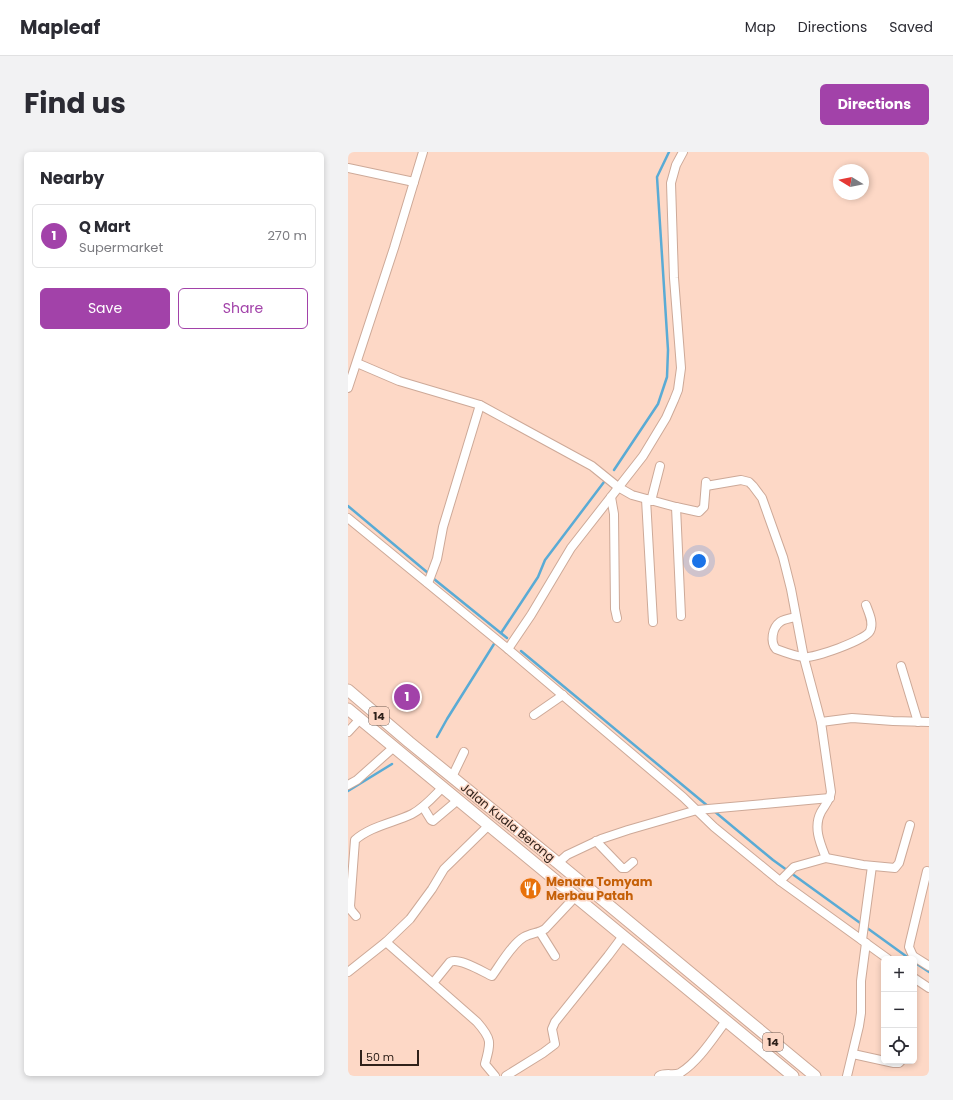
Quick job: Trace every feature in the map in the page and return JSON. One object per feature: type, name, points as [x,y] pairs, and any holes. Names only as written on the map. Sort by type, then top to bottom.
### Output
[{"type":"highway","name":"Jalan Kuala Berang","points":[[348,690],[815,1076]]},
{"type":"highway","name":"Jalan Kuala Berang","points":[[348,709],[793,1076]]},
{"type":"highway","points":[[732,1008],[740,1024],[737,1030]]},
{"type":"street","points":[[348,388],[424,152]]},
{"type":"street","points":[[508,649],[531,615],[571,548],[643,456],[671,410],[678,390],[681,368],[674,278],[671,183],[674,170],[682,152]]},
{"type":"street","points":[[348,168],[414,182]]},
{"type":"street","points":[[356,363],[399,381],[480,405],[592,466],[618,487],[632,495],[648,500],[696,512],[702,510],[705,503],[706,484],[741,480],[749,482],[753,486],[762,498],[783,557],[791,589],[804,658],[821,722],[831,785],[830,798],[822,810],[818,821],[818,838],[826,858]]},
{"type":"street","points":[[428,583],[437,559],[443,527],[480,405]]},
{"type":"street","points":[[653,622],[648,500],[660,466]]},
{"type":"street","points":[[611,497],[614,514],[615,609],[617,618]]},
{"type":"street","points":[[676,507],[682,616]]},
{"type":"street","points":[[348,518],[563,695],[699,810],[714,827],[782,879],[864,935],[885,956]]},
{"type":"street","points":[[796,617],[784,620],[777,625],[773,631],[773,644],[776,649],[804,658],[845,646],[870,634],[872,624],[866,605]]},
{"type":"street","points":[[901,666],[918,722]]},
{"type":"street","points":[[534,715],[563,695]]},
{"type":"street","points":[[821,722],[852,718],[929,722]]},
{"type":"street","points":[[348,732],[360,719]]},
{"type":"street","points":[[348,785],[357,780],[394,747]]},
{"type":"street","points":[[452,777],[464,752]]},
{"type":"street","points":[[348,846],[360,835],[414,813],[423,807],[443,787]]},
{"type":"street","points":[[558,863],[567,855],[596,841],[628,830],[699,810],[830,798]]},
{"type":"street","points":[[423,807],[433,821],[458,800]]},
{"type":"street","points":[[348,972],[386,942],[415,913],[449,864],[488,825]]},
{"type":"street","points":[[782,879],[794,867],[826,858],[872,866],[897,867],[910,825]]},
{"type":"street","points":[[355,840],[350,906],[351,910],[356,916]]},
{"type":"street","points":[[596,841],[622,868],[626,868],[633,862]]},
{"type":"street","points":[[847,1076],[861,1013],[861,981],[864,935],[872,866]]},
{"type":"street","points":[[912,956],[909,947],[926,871]]},
{"type":"street","points":[[433,983],[450,962],[454,960],[460,961],[492,976],[523,937],[540,932],[576,896]]},
{"type":"street","points":[[540,932],[555,956]]},
{"type":"street","points":[[506,1076],[555,1044],[552,1029],[555,1022],[623,936]]},
{"type":"street","points":[[386,942],[477,1022],[487,1033],[489,1037],[489,1046],[485,1064],[495,1076]]},
{"type":"street","points":[[917,960],[929,966]]},
{"type":"street","points":[[917,980],[929,988]]},
{"type":"street","points":[[658,1076],[664,1074],[674,1076],[687,1068],[707,1046],[726,1021]]},
{"type":"street","points":[[853,1054],[881,1061]]},
{"type":"waterway","points":[[614,470],[658,404],[667,377],[668,350],[657,177],[669,152]]},
{"type":"waterway","points":[[501,633],[538,577],[545,560],[604,482]]},
{"type":"waterway","points":[[348,506],[428,573]]},
{"type":"waterway","points":[[434,579],[507,638]]},
{"type":"waterway","points":[[437,737],[494,644]]},
{"type":"waterway","points":[[521,651],[709,807]]},
{"type":"waterway","points":[[348,791],[392,764]]},
{"type":"waterway","points":[[714,811],[773,860],[906,956]]},
{"type":"waterway","points":[[917,964],[929,972]]},
{"type":"place","name":"Q Mart","points":[[407,697]]},
{"type":"place","name":"Menara Tomyam Merbau Patah","points":[[530,888]]}]
